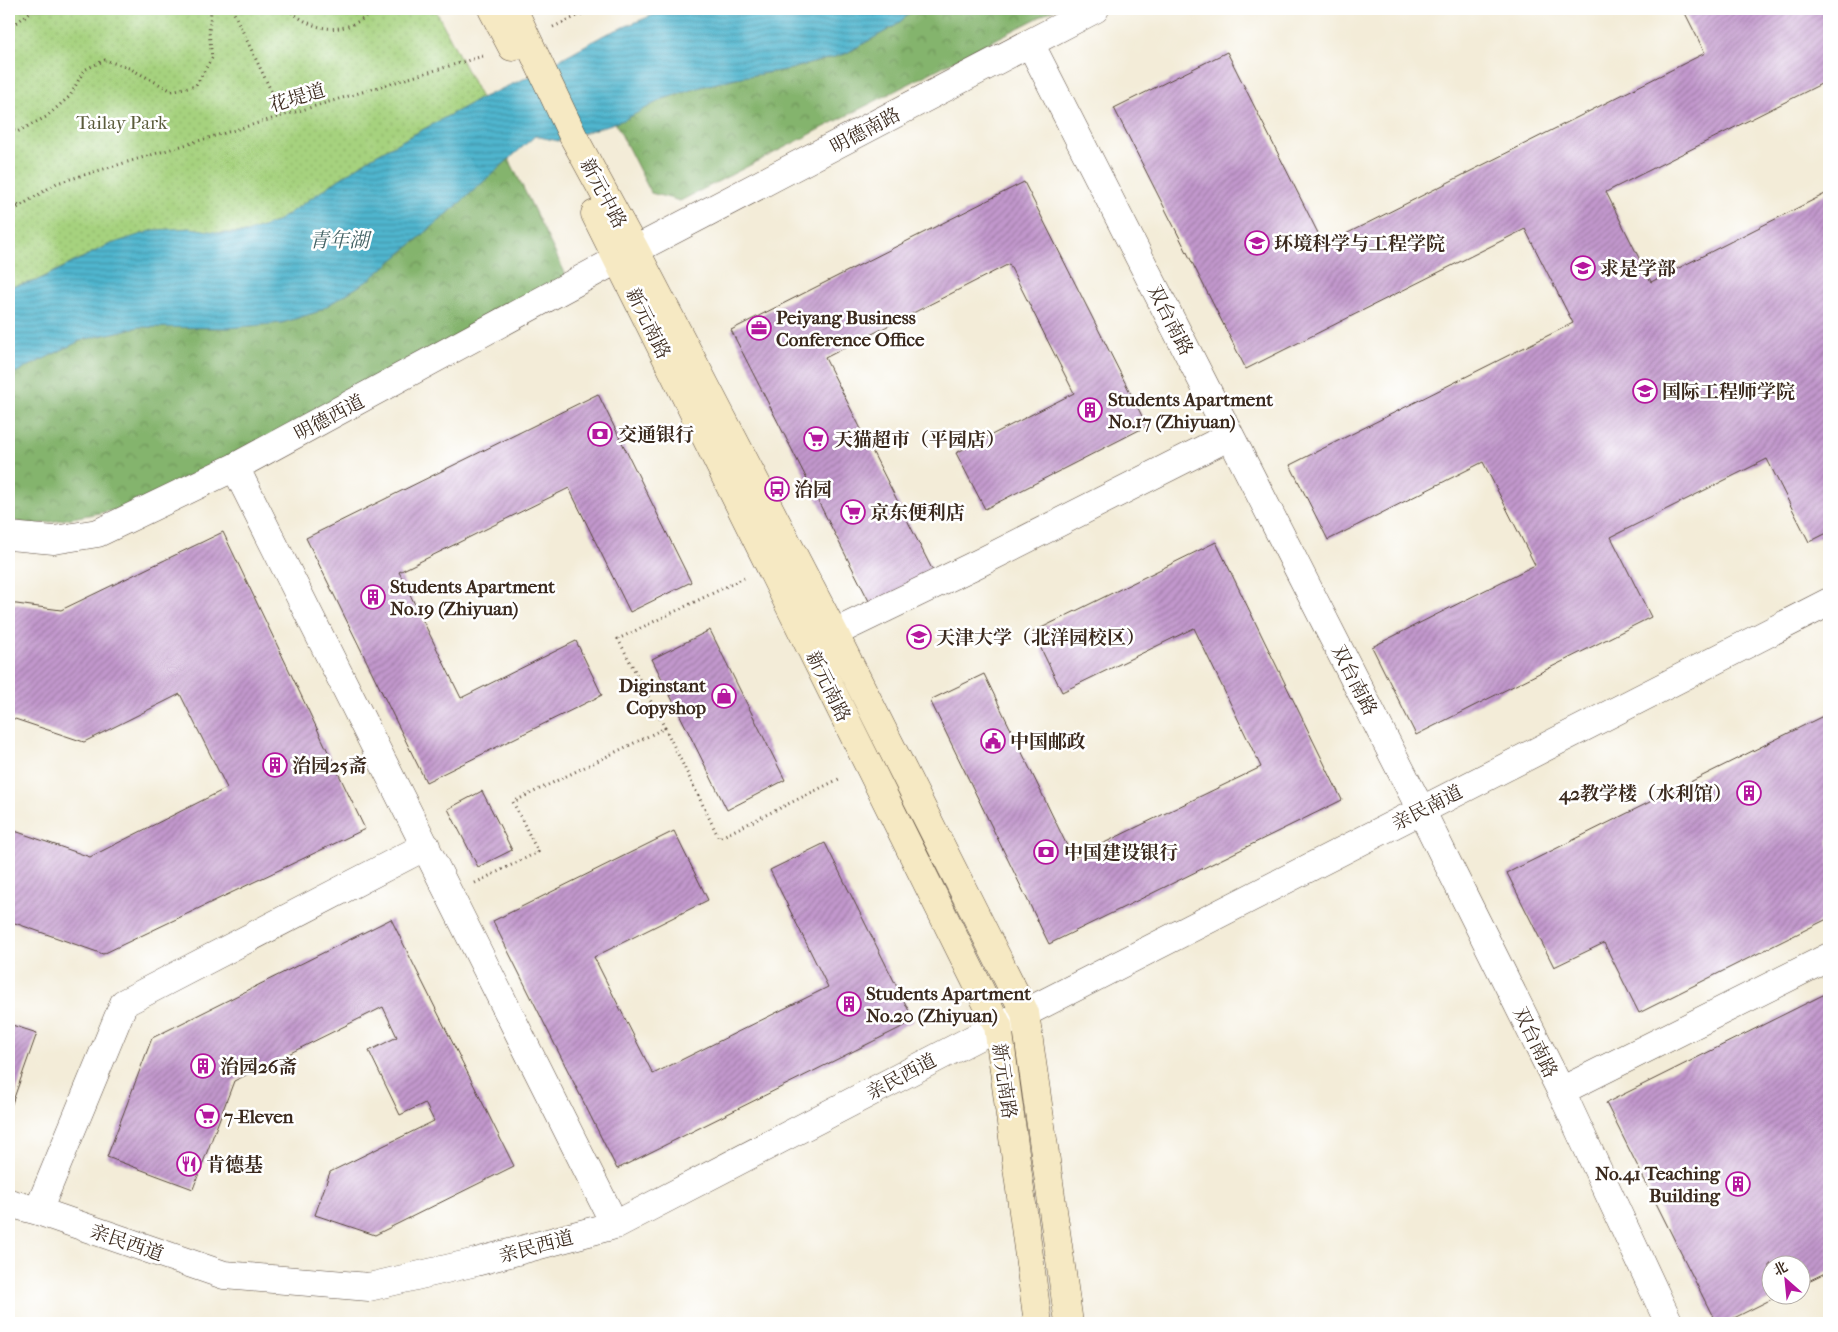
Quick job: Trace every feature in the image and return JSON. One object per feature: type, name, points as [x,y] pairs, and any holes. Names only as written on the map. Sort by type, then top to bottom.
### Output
[{"type":"street","points":[[492,9],[520,43]]},
{"type":"street","points":[[513,9],[520,43]]},
{"type":"street","name":"明德南路","points":[[626,255],[1095,9]]},
{"type":"street","name":"新元中路","points":[[520,43],[533,73],[626,255]]},
{"type":"street","name":"双台南路","points":[[1030,43],[1421,810],[1561,1091],[1669,1323]]},
{"type":"street","name":"明德西道","points":[[9,536],[54,540],[98,533],[235,467],[626,255]]},
{"type":"street","name":"新元南路","points":[[626,255],[769,565],[998,1026],[1038,1323]]},
{"type":"street","name":"新元南路","points":[[626,255],[834,633],[1026,1013],[1069,1323]]},
{"type":"street","points":[[834,633],[982,562],[1230,436]]},
{"type":"street","points":[[235,467],[615,1225]]},
{"type":"street","name":"亲民南道","points":[[1026,1013],[1829,602]]},
{"type":"street","points":[[38,1211],[124,1003],[426,846]]},
{"type":"street","points":[[1561,1091],[1829,957]]},
{"type":"street","name":"亲民西道","points":[[9,1203],[38,1211],[224,1275],[369,1287],[476,1262],[615,1225],[1026,1013]]},
{"type":"path","points":[[9,28],[34,9]]},
{"type":"path","points":[[9,129],[17,132],[46,117],[70,96],[84,70],[105,60],[129,68],[172,92],[196,84],[212,58],[209,32],[211,11],[214,9]]},
{"type":"path","points":[[232,9],[283,116]]},
{"type":"path","points":[[288,9],[298,18],[320,28],[344,29],[368,16],[372,9]]},
{"type":"path","name":"花堤道","points":[[9,213],[57,184],[520,43],[593,9]]},
{"type":"path","points":[[9,200],[19,206]]},
{"type":"path","points":[[769,565],[618,639],[665,728],[718,838],[868,764]]},
{"type":"path","points":[[450,895],[538,852],[513,802],[665,728]]},
{"type":"green space","name":"Tailay Park","points":[[9,9],[435,9],[481,98],[372,157],[276,222],[247,233],[221,233],[108,245],[36,281],[9,287]]},
{"type":"green space","points":[[915,9],[1055,9],[680,201],[651,193],[615,122],[663,99],[701,87],[736,78],[791,69],[845,54],[895,26]]},
{"type":"green space","points":[[509,159],[571,285],[126,508],[34,525],[9,520],[9,376],[82,340],[139,327],[228,328],[282,323],[317,312],[369,280]]},
{"type":"water","name":"青年湖","points":[[668,9],[915,9],[895,26],[845,54],[791,69],[736,78],[701,87],[663,99],[624,120],[558,141],[535,136],[369,280],[317,312],[282,323],[228,328],[139,327],[82,340],[9,376],[9,287],[36,281],[108,245],[154,230],[191,228],[221,233],[246,233],[276,222],[372,157],[481,98],[526,78],[604,35]]},
{"type":"building","points":[[1683,9],[1829,9],[1829,80],[1606,192],[1651,282],[1829,192],[1829,532],[1809,542],[1767,459],[1611,537],[1651,617],[1416,735],[1372,647],[1535,565],[1483,462],[1328,540],[1290,465],[1573,323],[1525,229],[1246,369],[1114,108],[1227,52],[1324,245],[1705,53]]},
{"type":"building","name":"Students Apartment No.17 (Zhiyuan)","points":[[1024,182],[1147,426],[985,509],[956,453],[1074,393],[1009,264],[825,358],[934,573],[871,605],[731,330]]},
{"type":"building","name":"Students Apartment No.19 (Zhiyuan)","points":[[598,394],[691,582],[630,612],[569,488],[399,572],[461,698],[576,641],[602,695],[426,782],[306,538]]},
{"type":"building","name":"治园25斋","points":[[223,532],[365,829],[103,954],[9,921],[9,829],[90,857],[227,788],[180,694],[84,742],[9,717],[9,603],[61,610]]},
{"type":"building","points":[[1216,542],[1342,800],[1049,944],[930,700],[984,674],[1073,858],[1261,767],[1194,628],[1062,692],[1033,632]]},
{"type":"building","points":[[710,630],[785,780],[727,810],[652,659]]},
{"type":"building","name":"42教学楼（水利馆）","points":[[1829,713],[1829,918],[1639,1013],[1604,943],[1554,967],[1507,873]]},
{"type":"building","points":[[482,791],[512,850],[478,867],[448,809]]},
{"type":"building","name":"Students Apartment No.20 (Zhiyuan)","points":[[674,831],[708,900],[594,957],[653,1074],[828,987],[770,870],[825,843],[914,1021],[617,1169],[493,921]]},
{"type":"building","name":"治园26斋","points":[[391,919],[514,1166],[375,1235],[315,1215],[330,1172],[434,1121],[425,1103],[400,1115],[369,1051],[397,1037],[383,1007],[234,1081],[193,1189],[107,1157],[152,1038]]},
{"type":"building","name":"No.41 Teaching Building","points":[[1829,992],[1829,1271],[1810,1280],[1810,1254],[1760,1254],[1760,1304],[1762,1304],[1724,1323],[1716,1323],[1606,1103]]},
{"type":"building","points":[[9,1024],[37,1033],[9,1112]]},
{"type":"place","name":"环境科学与工程学院","points":[[1257,243]]},
{"type":"place","name":"求是学部","points":[[1583,268]]},
{"type":"place","name":"Peiyang Business Conference Office","points":[[759,328]]},
{"type":"place","name":"国际工程师学院","points":[[1645,391]]},
{"type":"place","name":"Students Apartment No.17 (Zhiyuan)","points":[[1090,410]]},
{"type":"place","name":"交通银行","points":[[600,434]]},
{"type":"place","name":"天猫超市（平园店）","points":[[816,439]]},
{"type":"place","name":"治园","points":[[777,489]]},
{"type":"place","name":"京东便利店","points":[[853,512]]},
{"type":"place","name":"Students Apartment No.19 (Zhiyuan)","points":[[373,597]]},
{"type":"place","name":"天津大学（北洋园校区）","points":[[919,637]]},
{"type":"place","name":"Diginstant Copyshop","points":[[724,696]]},
{"type":"place","name":"中国邮政","points":[[993,741]]},
{"type":"place","name":"治园25斋","points":[[275,765]]},
{"type":"place","name":"42教学楼（水利馆）","points":[[1749,793]]},
{"type":"place","name":"中国建设银行","points":[[1046,852]]},
{"type":"place","name":"Students Apartment No.20 (Zhiyuan)","points":[[849,1004]]},
{"type":"place","name":"治园26斋","points":[[203,1066]]},
{"type":"place","name":"7-Eleven","points":[[207,1116]]},
{"type":"place","name":"肯德基","points":[[189,1164]]},
{"type":"place","name":"No.41 Teaching Building","points":[[1738,1184]]}]
